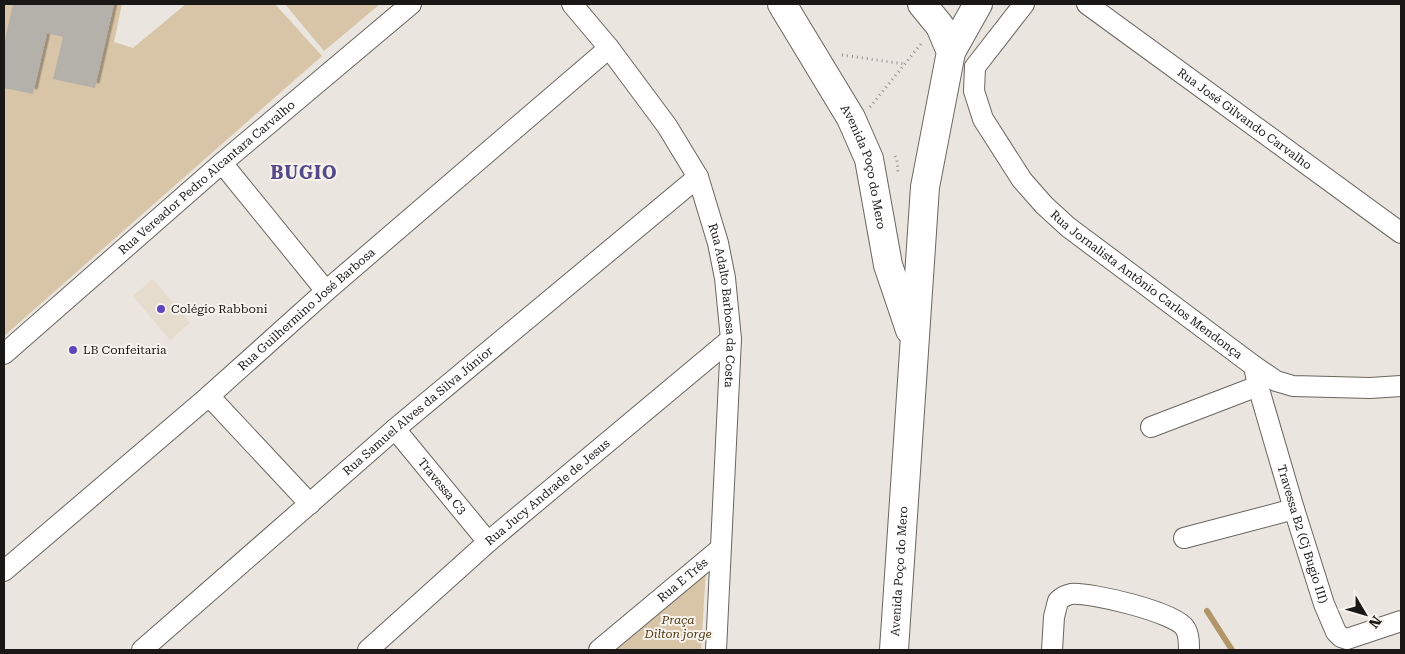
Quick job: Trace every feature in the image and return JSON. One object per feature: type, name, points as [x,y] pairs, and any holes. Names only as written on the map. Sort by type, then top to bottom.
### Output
[{"type":"main road","name":"Avenida Poço do Mero","points":[[782,4],[851,118],[869,158],[888,265],[914,344]]},
{"type":"main road","name":"Avenida Poço do Mero","points":[[894,650],[925,187],[951,52],[978,4]]},
{"type":"main road","points":[[930,13],[951,52]]},
{"type":"street","name":"Rua Vereador Pedro Alcantara Carvalho","points":[[4,354],[222,163],[411,4]]},
{"type":"street","name":"Rua Adalto Barbosa da Costa","points":[[572,4],[609,48],[666,126],[698,177],[718,243],[725,278],[731,338],[716,650]]},
{"type":"street","points":[[951,52],[975,67],[1024,4]]},
{"type":"street","name":"Rua José Gilvando Carvalho","points":[[1087,4],[1401,233]]},
{"type":"street","name":"Rua Guilhermino José Barbosa","points":[[4,570],[208,396],[326,291],[609,48]]},
{"type":"street","name":"Rua Jornalista Antônio Carlos Mendonça","points":[[975,67],[974,91],[983,119],[1022,180],[1044,205],[1068,227],[1276,381],[1293,386],[1370,388],[1401,386]]},
{"type":"street","points":[[222,163],[326,291]]},
{"type":"street","name":"Rua Samuel Alves da Silva Júnior","points":[[142,650],[395,429],[698,177]]},
{"type":"street","name":"Rua Jucy Andrade de Jesus","points":[[368,650],[488,542],[731,338]]},
{"type":"street","name":"Travessa B2 (Cj Bugio III)","points":[[1254,366],[1258,386],[1294,509],[1324,604],[1334,629],[1340,637],[1348,639],[1401,621]]},
{"type":"street","points":[[1151,428],[1258,386]]},
{"type":"street","points":[[208,396],[310,504]]},
{"type":"street","name":"Travessa C3","points":[[395,429],[488,542]]},
{"type":"street","points":[[1184,538],[1294,509]]},
{"type":"street","name":"Rua E Três","points":[[599,650],[720,549]]},
{"type":"street","points":[[1052,650],[1054,611],[1058,600],[1066,595],[1078,594],[1136,605],[1160,612],[1184,627],[1188,638],[1189,650]]},
{"type":"path","points":[[868,110],[906,64],[930,13]]},
{"type":"path","points":[[834,54],[906,64]]},
{"type":"path","points":[[892,151],[897,160],[898,178]]},
{"type":"shaded area","name":"Colégio Rabboni","points":[[153,279],[190,323],[170,340],[133,296]]},
{"type":"green space","points":[[4,4],[122,4],[114,42],[133,48],[186,4],[275,4],[322,56],[4,336]]},
{"type":"green space","points":[[285,4],[380,4],[324,51]]},
{"type":"green space","name":"Praça Dilton jorge","points":[[706,569],[701,650],[612,650]]},
{"type":"building","points":[[13,4],[114,4],[95,88],[53,79],[63,37],[47,33],[33,94],[4,88],[4,44]]},
{"type":"waterway","points":[[1207,611],[1232,650]]},
{"type":"place","name":"Colégio Rabboni","points":[[161,309]]},
{"type":"place","name":"LB Confeitaria","points":[[73,350]]},
{"type":"district","name":"BUGIO","points":[[304,173]]}]
